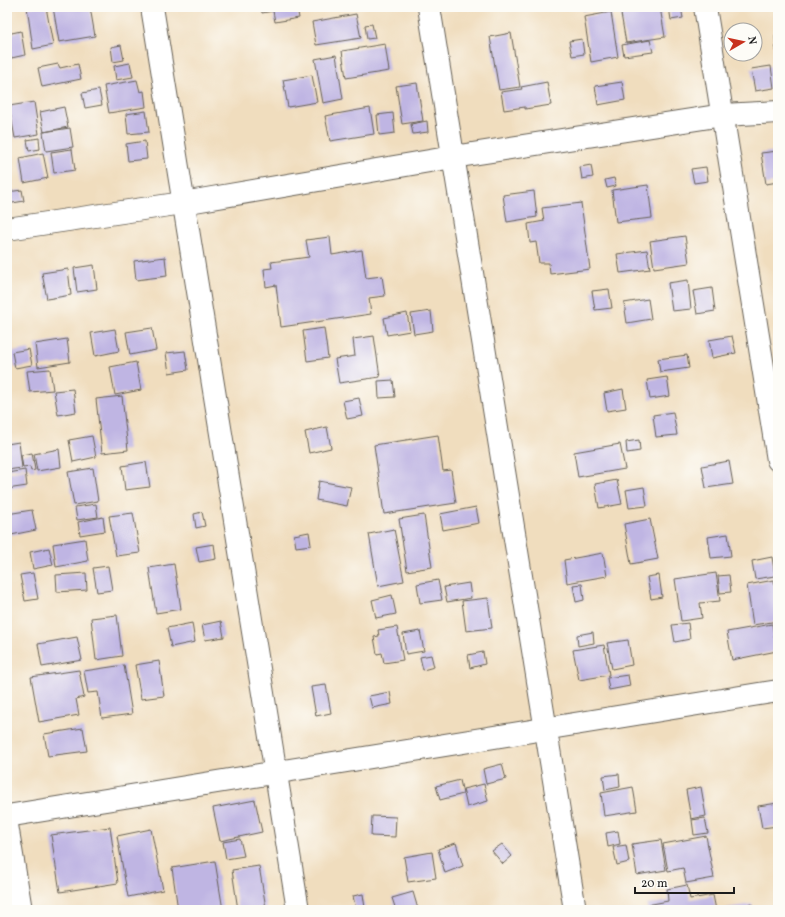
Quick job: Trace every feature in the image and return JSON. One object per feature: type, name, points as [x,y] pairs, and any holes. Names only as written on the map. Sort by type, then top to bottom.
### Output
[{"type":"street","points":[[152,7],[298,910]]},
{"type":"street","points":[[429,7],[575,910]]},
{"type":"street","points":[[705,7],[778,460]]},
{"type":"street","points":[[7,230],[184,203],[453,157],[723,115],[778,112]]},
{"type":"street","points":[[7,816],[778,691]]},
{"type":"street","points":[[7,825],[21,910]]},
{"type":"building","points":[[27,7],[46,7],[53,45],[33,49]]},
{"type":"building","points":[[53,7],[90,7],[95,36],[59,42]]},
{"type":"building","points":[[261,7],[297,7],[299,18],[275,22],[273,11],[262,13]]},
{"type":"building","points":[[583,7],[605,7],[605,8],[583,11]]},
{"type":"building","points":[[660,7],[665,37],[626,43],[620,8]]},
{"type":"building","points":[[669,7],[681,7],[683,18],[671,20]]},
{"type":"building","points":[[611,12],[618,57],[591,62],[584,17]]},
{"type":"building","points":[[356,14],[361,38],[316,45],[312,22]]},
{"type":"building","points":[[372,24],[375,38],[367,39],[365,25]]},
{"type":"building","points":[[21,31],[25,55],[7,59],[7,34]]},
{"type":"building","points":[[511,33],[520,87],[499,90],[490,37]]},
{"type":"building","points":[[775,36],[778,36],[778,74],[777,74]]},
{"type":"building","points":[[582,39],[584,54],[572,56],[569,41]]},
{"type":"building","points":[[650,40],[653,52],[624,56],[622,45]]},
{"type":"building","points":[[385,44],[389,71],[346,78],[342,51]]},
{"type":"building","points":[[121,45],[124,60],[113,62],[111,47]]},
{"type":"building","points":[[336,55],[343,99],[323,103],[315,59]]},
{"type":"building","points":[[130,63],[133,77],[116,80],[114,66]]},
{"type":"building","points":[[58,64],[60,68],[78,64],[81,79],[42,87],[38,68]]},
{"type":"building","points":[[771,66],[774,88],[755,91],[751,69]]},
{"type":"building","points":[[312,75],[317,102],[288,107],[283,80]]},
{"type":"building","points":[[137,80],[140,92],[144,91],[146,107],[109,113],[104,86]]},
{"type":"building","points":[[547,82],[551,105],[525,109],[525,107],[504,110],[501,92],[522,89],[521,87]]},
{"type":"building","points":[[622,82],[625,100],[598,105],[595,86]]},
{"type":"building","points":[[417,83],[423,121],[402,124],[396,86]]},
{"type":"building","points":[[99,90],[102,105],[85,108],[82,93]]},
{"type":"building","points":[[34,102],[39,134],[15,138],[9,106]]},
{"type":"building","points":[[64,107],[68,127],[44,132],[40,112]]},
{"type":"building","points":[[370,108],[374,134],[330,141],[325,116]]},
{"type":"building","points":[[146,111],[149,132],[128,134],[126,114]]},
{"type":"building","points":[[393,113],[395,133],[379,135],[377,115]]},
{"type":"building","points":[[427,121],[428,132],[413,134],[411,124]]},
{"type":"building","points":[[70,128],[73,147],[46,151],[43,132]]},
{"type":"building","points":[[39,138],[40,149],[29,151],[27,140]]},
{"type":"building","points":[[145,141],[147,159],[128,161],[126,144]]},
{"type":"building","points":[[72,149],[75,170],[54,173],[51,152]]},
{"type":"building","points":[[778,151],[778,182],[766,184],[761,153]]},
{"type":"building","points":[[43,153],[48,178],[24,183],[20,158]]},
{"type":"building","points":[[591,165],[593,177],[582,179],[580,167]]},
{"type":"building","points":[[706,167],[708,181],[694,183],[691,169]]},
{"type":"building","points":[[614,178],[616,186],[607,188],[605,180]]},
{"type":"building","points":[[648,185],[652,218],[616,222],[612,190]]},
{"type":"building","points":[[22,190],[24,201],[7,204],[7,192]]},
{"type":"building","points":[[534,191],[537,217],[507,222],[503,195]]},
{"type":"building","points":[[581,203],[590,269],[550,274],[549,263],[539,263],[536,242],[530,243],[528,224],[544,221],[542,208]]},
{"type":"building","points":[[685,236],[689,263],[654,268],[650,241]]},
{"type":"building","points":[[330,237],[332,255],[362,250],[366,278],[382,276],[385,296],[369,298],[371,314],[281,327],[276,285],[266,287],[264,269],[272,268],[271,262],[309,257],[306,240]]},
{"type":"building","points":[[647,250],[650,269],[620,273],[617,254]]},
{"type":"building","points":[[165,257],[167,276],[136,280],[134,261]]},
{"type":"building","points":[[94,265],[97,289],[77,292],[74,268]]},
{"type":"building","points":[[68,269],[71,295],[47,299],[42,273]]},
{"type":"building","points":[[688,280],[691,309],[672,311],[668,283]]},
{"type":"building","points":[[712,288],[715,311],[697,314],[693,291]]},
{"type":"building","points":[[609,289],[612,308],[595,310],[592,291]]},
{"type":"building","points":[[648,299],[651,319],[627,323],[624,303]]},
{"type":"building","points":[[431,311],[433,331],[414,334],[411,314]]},
{"type":"building","points":[[407,313],[410,331],[387,335],[384,318]]},
{"type":"building","points":[[152,328],[156,350],[130,355],[126,332]]},
{"type":"building","points":[[324,328],[328,358],[307,361],[303,331]]},
{"type":"building","points":[[115,329],[119,351],[95,356],[91,333]]},
{"type":"building","points":[[374,336],[380,377],[339,383],[335,359],[355,356],[353,339]]},
{"type":"building","points":[[732,336],[736,353],[712,358],[709,340]]},
{"type":"building","points":[[67,339],[70,362],[38,367],[35,344]]},
{"type":"building","points":[[29,349],[32,365],[15,368],[12,352]]},
{"type":"building","points":[[185,351],[188,370],[169,373],[166,353]]},
{"type":"building","points":[[687,355],[689,368],[660,372],[658,359]]},
{"type":"building","points":[[136,362],[141,390],[115,395],[110,367]]},
{"type":"building","points":[[50,369],[53,390],[30,392],[27,371]]},
{"type":"building","points":[[667,377],[670,396],[650,399],[647,380]]},
{"type":"building","points":[[393,380],[395,397],[379,398],[378,381]]},
{"type":"building","points":[[73,389],[76,412],[58,415],[54,391]]},
{"type":"building","points":[[623,389],[626,408],[607,411],[604,393]]},
{"type":"building","points":[[122,396],[128,450],[102,453],[96,399]]},
{"type":"building","points":[[359,398],[363,416],[347,419],[343,401]]},
{"type":"building","points":[[673,412],[677,435],[656,437],[653,415]]},
{"type":"building","points":[[327,427],[331,448],[309,453],[305,432]]},
{"type":"building","points":[[438,435],[443,471],[451,470],[456,503],[384,514],[374,445]]},
{"type":"building","points":[[92,436],[96,457],[73,462],[69,440]]},
{"type":"building","points":[[639,440],[640,451],[627,453],[626,442]]},
{"type":"building","points":[[19,442],[22,468],[7,470],[7,444]]},
{"type":"building","points":[[620,444],[625,469],[578,477],[574,452]]},
{"type":"building","points":[[59,449],[61,467],[37,471],[34,454]]},
{"type":"building","points":[[32,453],[35,470],[31,471],[30,467],[23,468],[21,455]]},
{"type":"building","points":[[729,461],[733,484],[706,488],[702,466]]},
{"type":"building","points":[[146,462],[150,487],[125,490],[122,466]]},
{"type":"building","points":[[93,468],[98,501],[74,505],[68,472]]},
{"type":"building","points":[[25,470],[27,486],[7,489],[7,473]]},
{"type":"building","points":[[617,480],[622,504],[599,508],[595,484]]},
{"type":"building","points":[[319,481],[351,487],[347,506],[316,500]]},
{"type":"building","points":[[644,487],[647,506],[629,508],[626,490]]},
{"type":"building","points":[[96,504],[98,517],[77,520],[75,507]]},
{"type":"building","points":[[476,507],[479,523],[443,530],[440,514]]},
{"type":"building","points":[[32,510],[36,530],[11,535],[7,514]]},
{"type":"building","points":[[202,512],[205,526],[196,528],[194,514]]},
{"type":"building","points":[[133,513],[140,553],[116,556],[109,516]]},
{"type":"building","points":[[424,515],[432,567],[407,571],[399,519]]},
{"type":"building","points":[[103,517],[105,531],[80,535],[78,522]]},
{"type":"building","points":[[650,519],[658,559],[631,564],[624,524]]},
{"type":"building","points":[[394,529],[404,581],[378,586],[369,534]]},
{"type":"building","points":[[309,532],[311,545],[296,547],[294,535]]},
{"type":"building","points":[[728,534],[731,556],[711,558],[708,537]]},
{"type":"building","points":[[85,539],[88,561],[56,567],[53,544]]},
{"type":"building","points":[[214,544],[216,559],[199,562],[196,547]]},
{"type":"building","points":[[49,548],[53,565],[33,569],[30,552]]},
{"type":"building","points":[[603,553],[607,576],[567,583],[564,560]]},
{"type":"building","points":[[772,557],[775,576],[755,579],[752,561]]},
{"type":"building","points":[[174,564],[181,609],[156,613],[149,568]]},
{"type":"building","points":[[108,566],[112,590],[97,592],[93,568]]},
{"type":"building","points":[[33,573],[38,599],[25,601],[20,575]]},
{"type":"building","points":[[86,573],[87,590],[57,592],[56,575]]},
{"type":"building","points":[[716,573],[720,601],[700,603],[702,618],[681,621],[675,579]]},
{"type":"building","points":[[659,575],[662,597],[651,599],[647,577]]},
{"type":"building","points":[[729,575],[731,592],[720,593],[718,576]]},
{"type":"building","points":[[438,580],[442,600],[420,603],[417,584]]},
{"type":"building","points":[[774,580],[778,608],[778,621],[753,625],[747,585]]},
{"type":"building","points":[[469,583],[471,598],[447,602],[444,587]]},
{"type":"building","points":[[582,584],[584,600],[576,602],[573,585]]},
{"type":"building","points":[[392,595],[396,614],[376,618],[372,600]]},
{"type":"building","points":[[488,598],[492,628],[466,631],[462,601]]},
{"type":"building","points":[[117,615],[122,656],[96,660],[91,618]]},
{"type":"building","points":[[221,621],[224,637],[205,640],[202,625]]},
{"type":"building","points":[[192,623],[195,642],[171,647],[167,628]]},
{"type":"building","points":[[688,623],[690,639],[675,642],[672,625]]},
{"type":"building","points":[[772,624],[777,651],[732,660],[727,632]]},
{"type":"building","points":[[397,627],[403,660],[384,663],[382,653],[377,654],[374,637],[379,636],[378,630]]},
{"type":"building","points":[[420,631],[424,651],[406,654],[403,634]]},
{"type":"building","points":[[593,632],[594,643],[578,646],[577,635]]},
{"type":"building","points":[[77,637],[82,660],[42,667],[38,644]]},
{"type":"building","points":[[628,640],[632,665],[612,669],[607,643]]},
{"type":"building","points":[[604,645],[609,675],[579,680],[573,650]]},
{"type":"building","points":[[483,652],[485,664],[470,668],[468,655]]},
{"type":"building","points":[[431,655],[434,667],[423,670],[420,657]]},
{"type":"building","points":[[159,661],[164,696],[141,699],[135,665]]},
{"type":"building","points":[[124,665],[132,714],[102,718],[98,692],[88,693],[84,671]]},
{"type":"building","points":[[79,670],[84,697],[76,699],[79,715],[39,722],[31,677]]},
{"type":"building","points":[[628,675],[630,686],[609,690],[607,678]]},
{"type":"building","points":[[326,685],[331,713],[316,716],[311,687]]},
{"type":"building","points":[[390,692],[392,704],[372,708],[369,696]]},
{"type":"building","points":[[83,728],[87,751],[48,756],[44,734]]},
{"type":"building","points":[[502,764],[506,779],[486,784],[483,769]]},
{"type":"building","points":[[619,774],[620,787],[605,790],[603,776]]},
{"type":"building","points":[[460,780],[463,794],[440,800],[436,786]]},
{"type":"building","points":[[484,784],[488,801],[467,807],[463,789]]},
{"type":"building","points":[[633,787],[637,811],[604,816],[601,793]]},
{"type":"building","points":[[701,787],[706,816],[691,819],[686,790]]},
{"type":"building","points":[[255,800],[262,832],[220,841],[213,808]]},
{"type":"building","points":[[778,803],[778,826],[762,828],[758,806]]},
{"type":"building","points":[[372,816],[396,817],[395,837],[371,836]]},
{"type":"building","points":[[705,818],[708,833],[694,835],[692,820]]},
{"type":"building","points":[[110,827],[118,883],[60,892],[51,835]]},
{"type":"building","points":[[151,829],[163,890],[128,897],[117,836]]},
{"type":"building","points":[[618,831],[620,844],[608,847],[606,833]]},
{"type":"building","points":[[706,836],[714,878],[686,883],[683,868],[668,871],[663,844]]},
{"type":"building","points":[[240,839],[244,856],[226,859],[223,842]]},
{"type":"building","points":[[661,840],[666,870],[637,875],[632,844]]},
{"type":"building","points":[[456,843],[463,866],[445,873],[438,849]]},
{"type":"building","points":[[502,844],[512,856],[503,864],[492,851]]},
{"type":"building","points":[[626,845],[629,862],[617,865],[613,847]]},
{"type":"building","points":[[432,852],[436,878],[408,882],[404,857]]},
{"type":"building","points":[[215,861],[223,910],[178,910],[172,868]]},
{"type":"building","points":[[259,866],[266,908],[256,910],[238,910],[232,870]]},
{"type":"building","points":[[687,885],[690,899],[713,895],[716,910],[648,910],[647,905],[668,901],[667,889]]},
{"type":"building","points":[[413,892],[418,909],[396,910],[392,898]]},
{"type":"building","points":[[363,894],[365,908],[356,910],[353,896]]},
{"type":"building","points":[[752,904],[753,910],[727,910],[727,908]]}]
